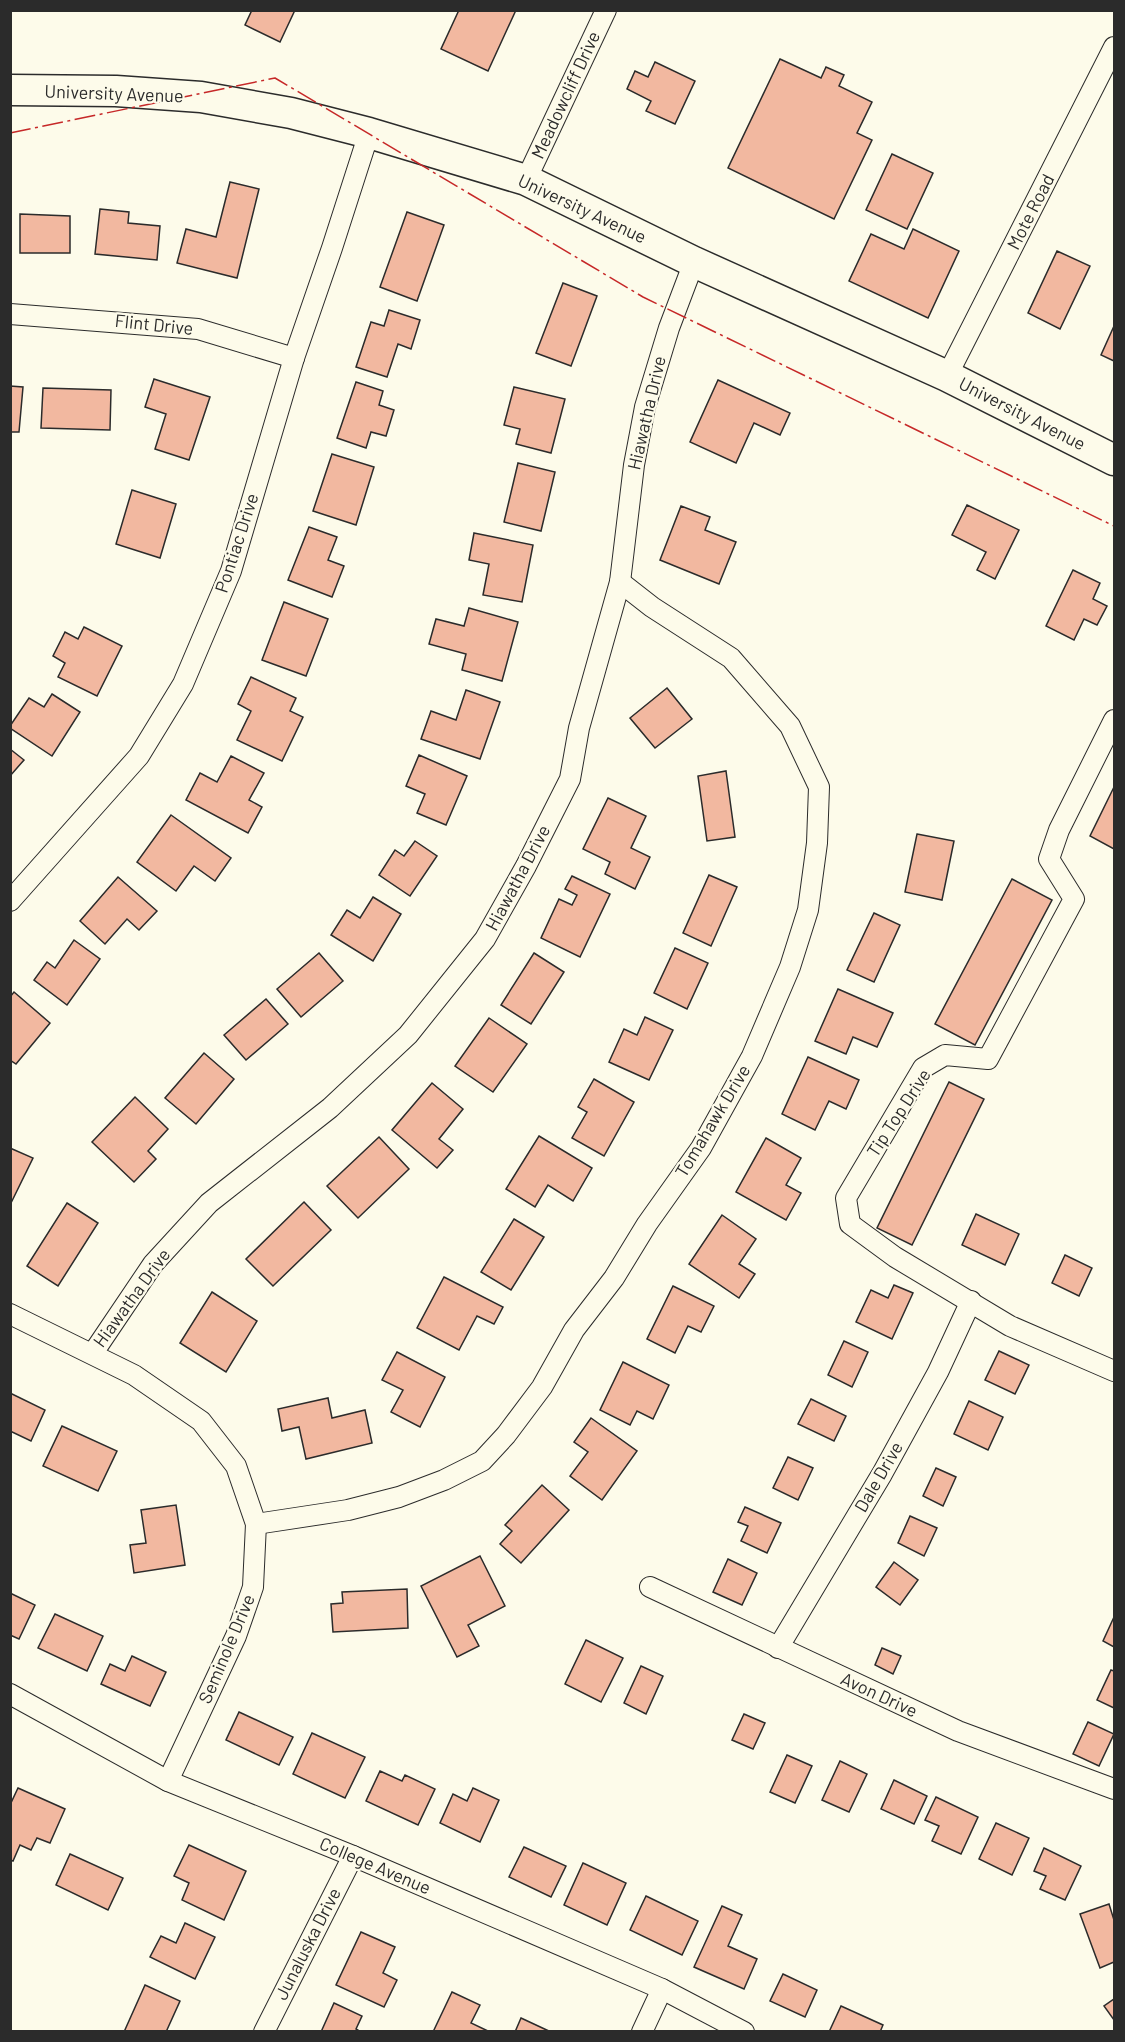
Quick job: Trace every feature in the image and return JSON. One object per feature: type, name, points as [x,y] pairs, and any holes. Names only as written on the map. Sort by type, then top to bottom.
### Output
[{"type":"main road","name":"University Avenue","points":[[10,90],[116,92],[201,97],[291,113],[526,180],[694,262],[947,376],[1114,460]]},
{"type":"street","name":"Meadowcliff Drive","points":[[526,180],[606,10]]},
{"type":"street","name":"Mote Road","points":[[947,376],[1114,47]]},
{"type":"street","name":"Pontiac Drive","points":[[10,902],[139,756],[183,684],[231,571],[294,357],[369,134]]},
{"type":"street","name":"Hiawatha Drive","points":[[93,1353],[153,1264],[209,1203],[330,1108],[408,1035],[485,939],[526,866],[570,779],[579,728],[620,582],[634,465],[645,406],[669,327],[694,262]]},
{"type":"street","name":"Flint Drive","points":[[10,314],[198,329],[294,357]]},
{"type":"street","name":"Tomahawk Drive","points":[[256,1524],[348,1510],[399,1497],[444,1480],[482,1461],[506,1435],[542,1387],[574,1330],[614,1278],[647,1224],[701,1148],[753,1056],[790,967],[808,910],[817,843],[819,787],[790,726],[731,658],[652,607],[620,582]]},
{"type":"street","name":"Tip Top Drive","points":[[1114,720],[1059,830],[1049,859],[1074,899],[988,1059],[945,1055],[923,1068],[846,1198],[850,1224],[895,1257],[1010,1326],[1114,1371]]},
{"type":"street","name":"Dale Drive","points":[[778,1648],[882,1474],[938,1372],[971,1301]]},
{"type":"street","name":"Seminole Drive","points":[[10,1314],[134,1375],[201,1421],[236,1466],[256,1524],[253,1587],[236,1636],[168,1781]]},
{"type":"street","name":"Avon Drive","points":[[650,1587],[958,1731],[1114,1789]]},
{"type":"street","name":"College Avenue","points":[[10,1694],[168,1781],[353,1856],[662,1989],[744,2031]]},
{"type":"street","name":"Junaluska Drive","points":[[264,2031],[353,1856]]},
{"type":"street","points":[[642,2031],[662,1989]]},
{"type":"building","points":[[252,10],[295,10],[280,42],[245,25]]},
{"type":"building","points":[[459,10],[516,10],[488,71],[441,49]]},
{"type":"building","points":[[780,59],[821,78],[826,67],[844,75],[839,86],[872,102],[857,133],[872,140],[834,219],[728,168]]},
{"type":"building","points":[[655,62],[695,81],[675,124],[646,111],[651,101],[627,89],[635,71],[648,77]]},
{"type":"building","points":[[892,154],[933,173],[907,229],[866,210]]},
{"type":"building","points":[[230,182],[259,189],[237,278],[177,263],[186,229],[216,237]]},
{"type":"building","points":[[100,209],[129,212],[128,223],[160,226],[157,260],[95,254]]},
{"type":"building","points":[[407,212],[444,225],[417,301],[380,287]]},
{"type":"building","points":[[20,214],[70,216],[70,253],[20,253]]},
{"type":"building","points":[[913,229],[959,251],[928,318],[849,281],[871,234],[904,249]]},
{"type":"building","points":[[1057,251],[1090,266],[1060,329],[1028,313]]},
{"type":"building","points":[[563,283],[597,296],[571,366],[536,353]]},
{"type":"building","points":[[389,310],[420,320],[411,349],[398,344],[387,377],[356,367],[371,322],[384,326]]},
{"type":"building","points":[[1114,326],[1114,361],[1101,355]]},
{"type":"building","points":[[154,379],[210,397],[189,460],[155,449],[166,414],[145,407]]},
{"type":"building","points":[[718,380],[790,413],[780,435],[754,423],[736,463],[690,442]]},
{"type":"building","points":[[356,382],[383,391],[379,405],[394,410],[386,436],[371,432],[366,448],[337,438]]},
{"type":"building","points":[[10,386],[23,387],[19,432],[10,432]]},
{"type":"building","points":[[514,387],[565,399],[551,453],[516,444],[520,429],[504,425]]},
{"type":"building","points":[[43,388],[111,390],[110,430],[41,428]]},
{"type":"building","points":[[332,454],[374,467],[356,525],[313,511]]},
{"type":"building","points":[[518,463],[555,472],[541,531],[504,522]]},
{"type":"building","points":[[132,490],[176,504],[160,558],[116,544]]},
{"type":"building","points":[[967,505],[1019,530],[995,579],[977,570],[986,552],[952,535]]},
{"type":"building","points":[[681,506],[710,517],[705,530],[736,542],[719,584],[660,560]]},
{"type":"building","points":[[309,527],[337,537],[328,560],[344,566],[332,597],[288,580]]},
{"type":"building","points":[[474,533],[533,545],[522,602],[483,595],[489,564],[469,560]]},
{"type":"building","points":[[1073,570],[1100,583],[1093,599],[1107,606],[1097,625],[1084,619],[1074,640],[1046,626]]},
{"type":"building","points":[[284,602],[328,619],[306,676],[262,660]]},
{"type":"building","points":[[469,608],[518,622],[502,681],[462,670],[466,654],[429,644],[436,619],[464,626]]},
{"type":"building","points":[[84,627],[122,646],[97,696],[58,677],[65,663],[53,656],[65,632],[78,639]]},
{"type":"building","points":[[251,677],[296,698],[290,711],[303,717],[282,761],[237,740],[251,711],[238,704]]},
{"type":"building","points":[[667,688],[692,719],[655,748],[630,718]]},
{"type":"building","points":[[466,690],[500,702],[480,759],[421,739],[431,711],[456,720]]},
{"type":"building","points":[[52,694],[80,712],[52,756],[10,726],[29,698],[44,707]]},
{"type":"building","points":[[10,749],[24,760],[10,776]]},
{"type":"building","points":[[419,755],[467,776],[446,825],[417,813],[425,794],[406,786]]},
{"type":"building","points":[[231,756],[264,773],[249,800],[262,807],[248,833],[186,800],[200,773],[217,782]]},
{"type":"building","points":[[726,771],[735,837],[707,841],[698,776]]},
{"type":"building","points":[[1114,787],[1114,849],[1090,836]]},
{"type":"building","points":[[608,798],[646,816],[631,848],[650,857],[635,889],[605,874],[610,862],[583,849]]},
{"type":"building","points":[[171,815],[231,858],[215,881],[194,866],[176,891],[137,862]]},
{"type":"building","points":[[917,834],[954,841],[942,900],[905,892]]},
{"type":"building","points":[[415,841],[437,856],[410,896],[379,875],[395,850],[404,856]]},
{"type":"building","points":[[709,875],[737,887],[711,946],[683,933]]},
{"type":"building","points":[[572,876],[610,894],[580,957],[541,938],[559,899],[572,905],[577,895],[565,889]]},
{"type":"building","points":[[118,877],[157,911],[139,930],[127,919],[105,944],[80,921]]},
{"type":"building","points":[[1012,879],[1052,900],[975,1045],[935,1024]]},
{"type":"building","points":[[373,897],[401,914],[373,961],[331,935],[347,910],[360,918]]},
{"type":"building","points":[[874,913],[900,925],[874,982],[847,970]]},
{"type":"building","points":[[74,940],[100,959],[67,1005],[34,980],[47,962],[55,968]]},
{"type":"building","points":[[675,948],[708,963],[687,1009],[654,993]]},
{"type":"building","points":[[319,953],[343,981],[301,1017],[277,989]]},
{"type":"building","points":[[534,953],[564,972],[531,1024],[501,1005]]},
{"type":"building","points":[[838,989],[893,1013],[877,1047],[853,1037],[846,1054],[815,1041]]},
{"type":"building","points":[[14,992],[50,1023],[16,1064],[10,1060],[10,997]]},
{"type":"building","points":[[266,999],[288,1024],[246,1060],[224,1035]]},
{"type":"building","points":[[645,1017],[673,1030],[649,1080],[609,1062],[624,1029],[637,1035]]},
{"type":"building","points":[[489,1018],[527,1044],[493,1092],[455,1066]]},
{"type":"building","points":[[204,1053],[234,1079],[196,1124],[165,1098]]},
{"type":"building","points":[[808,1057],[859,1080],[846,1109],[829,1101],[815,1130],[782,1114]]},
{"type":"building","points":[[594,1079],[634,1102],[604,1156],[572,1138],[587,1112],[578,1107]]},
{"type":"building","points":[[949,1082],[984,1099],[912,1245],[877,1228]]},
{"type":"building","points":[[432,1083],[463,1109],[439,1139],[453,1150],[437,1168],[392,1130]]},
{"type":"building","points":[[135,1097],[168,1129],[148,1151],[156,1159],[134,1182],[92,1142]]},
{"type":"building","points":[[539,1136],[592,1168],[573,1201],[548,1185],[535,1207],[506,1189]]},
{"type":"building","points":[[379,1137],[409,1169],[358,1218],[327,1186]]},
{"type":"building","points":[[766,1138],[801,1158],[786,1185],[801,1193],[786,1220],[736,1192]]},
{"type":"building","points":[[10,1148],[33,1158],[10,1205]]},
{"type":"building","points":[[304,1202],[331,1230],[273,1286],[246,1259]]},
{"type":"building","points":[[67,1203],[98,1223],[58,1286],[27,1266]]},
{"type":"building","points":[[976,1214],[1019,1234],[1005,1265],[962,1245]]},
{"type":"building","points":[[722,1215],[756,1239],[739,1264],[755,1274],[739,1298],[689,1264]]},
{"type":"building","points":[[514,1219],[544,1237],[511,1290],[481,1272]]},
{"type":"building","points":[[1065,1255],[1092,1268],[1079,1296],[1052,1283]]},
{"type":"building","points":[[444,1277],[503,1307],[494,1324],[477,1316],[459,1350],[417,1328]]},
{"type":"building","points":[[894,1285],[913,1293],[892,1339],[856,1322],[871,1290],[888,1298]]},
{"type":"building","points":[[673,1286],[714,1306],[701,1332],[688,1326],[675,1353],[647,1339]]},
{"type":"building","points":[[212,1292],[257,1321],[226,1372],[180,1343]]},
{"type":"building","points":[[844,1341],[868,1352],[852,1387],[828,1375]]},
{"type":"building","points":[[999,1351],[1029,1365],[1015,1394],[985,1380]]},
{"type":"building","points":[[397,1352],[445,1377],[420,1427],[391,1412],[403,1390],[382,1380]]},
{"type":"building","points":[[623,1362],[669,1385],[653,1419],[637,1411],[630,1425],[600,1410]]},
{"type":"building","points":[[10,1393],[45,1410],[31,1441],[10,1431]]},
{"type":"building","points":[[328,1398],[332,1418],[365,1410],[372,1443],[306,1459],[299,1427],[282,1431],[278,1409]]},
{"type":"building","points":[[811,1399],[846,1416],[834,1441],[798,1424]]},
{"type":"building","points":[[969,1401],[1003,1417],[988,1450],[954,1434]]},
{"type":"building","points":[[591,1418],[637,1451],[602,1500],[570,1476],[588,1452],[574,1442]]},
{"type":"building","points":[[62,1426],[117,1451],[98,1491],[43,1466]]},
{"type":"building","points":[[788,1457],[813,1468],[798,1500],[773,1488]]},
{"type":"building","points":[[936,1468],[956,1477],[943,1506],[923,1496]]},
{"type":"building","points":[[542,1485],[569,1510],[521,1563],[500,1544],[512,1531],[505,1525]]},
{"type":"building","points":[[176,1505],[185,1565],[134,1573],[130,1545],[146,1543],[141,1510]]},
{"type":"building","points":[[745,1507],[781,1523],[767,1553],[741,1541],[748,1526],[738,1522]]},
{"type":"building","points":[[910,1516],[937,1528],[924,1556],[898,1543]]},
{"type":"building","points":[[480,1556],[505,1606],[468,1625],[479,1646],[457,1657],[421,1586]]},
{"type":"building","points":[[728,1559],[757,1573],[742,1605],[713,1592]]},
{"type":"building","points":[[894,1562],[918,1580],[900,1605],[876,1587]]},
{"type":"building","points":[[407,1589],[408,1628],[333,1632],[331,1604],[343,1603],[342,1592]]},
{"type":"building","points":[[10,1593],[35,1605],[19,1639],[10,1635]]},
{"type":"building","points":[[55,1614],[103,1636],[87,1671],[38,1648]]},
{"type":"building","points":[[1114,1617],[1114,1647],[1103,1641]]},
{"type":"building","points":[[586,1640],[623,1658],[601,1702],[565,1684]]},
{"type":"building","points":[[882,1648],[901,1656],[893,1674],[875,1665]]},
{"type":"building","points":[[132,1656],[166,1672],[150,1706],[101,1684],[110,1664],[125,1671]]},
{"type":"building","points":[[641,1666],[663,1676],[646,1714],[624,1703]]},
{"type":"building","points":[[1111,1670],[1114,1671],[1114,1708],[1097,1700]]},
{"type":"building","points":[[239,1712],[293,1737],[279,1765],[226,1740]]},
{"type":"building","points":[[744,1714],[765,1723],[753,1749],[732,1740]]},
{"type":"building","points":[[1088,1722],[1114,1734],[1099,1766],[1073,1754]]},
{"type":"building","points":[[312,1733],[365,1757],[345,1798],[293,1774]]},
{"type":"building","points":[[787,1755],[812,1766],[795,1803],[770,1792]]},
{"type":"building","points":[[840,1761],[867,1774],[849,1812],[822,1800]]},
{"type":"building","points":[[380,1771],[402,1781],[405,1775],[435,1789],[418,1825],[366,1801]]},
{"type":"building","points":[[894,1780],[927,1796],[914,1824],[881,1809]]},
{"type":"building","points":[[18,1788],[65,1809],[50,1843],[37,1838],[31,1850],[20,1845],[13,1861],[10,1860],[10,1805]]},
{"type":"building","points":[[473,1788],[499,1800],[480,1842],[440,1823],[453,1794],[467,1801]]},
{"type":"building","points":[[936,1797],[978,1817],[961,1854],[932,1841],[939,1826],[925,1820]]},
{"type":"building","points":[[996,1823],[1029,1838],[1012,1875],[979,1859]]},
{"type":"building","points":[[189,1845],[246,1871],[224,1920],[182,1900],[189,1883],[174,1876]]},
{"type":"building","points":[[524,1847],[566,1866],[551,1897],[509,1877]]},
{"type":"building","points":[[1044,1848],[1081,1866],[1065,1900],[1040,1889],[1046,1876],[1034,1871]]},
{"type":"building","points":[[70,1854],[123,1878],[108,1910],[56,1885]]},
{"type":"building","points":[[583,1863],[626,1883],[607,1925],[564,1905]]},
{"type":"building","points":[[646,1896],[698,1921],[682,1955],[630,1930]]},
{"type":"building","points":[[1109,1904],[1114,1920],[1114,1962],[1100,1968],[1080,1914]]},
{"type":"building","points":[[722,1906],[742,1915],[728,1946],[757,1959],[744,1989],[694,1967]]},
{"type":"building","points":[[185,1923],[215,1937],[195,1979],[150,1957],[161,1936],[176,1943]]},
{"type":"building","points":[[361,1932],[395,1947],[383,1973],[397,1980],[384,2007],[336,1985]]},
{"type":"building","points":[[783,1974],[817,1990],[805,2017],[770,2001]]},
{"type":"building","points":[[145,1985],[180,2001],[166,2032],[124,2032]]},
{"type":"building","points":[[452,1992],[480,2005],[471,2023],[490,2032],[433,2032]]},
{"type":"building","points":[[1114,1999],[1114,2020],[1104,2006]]},
{"type":"building","points":[[334,2003],[362,2016],[356,2029],[361,2032],[321,2032]]},
{"type":"building","points":[[841,2006],[883,2025],[880,2032],[829,2032]]},
{"type":"building","points":[[521,2018],[551,2032],[515,2032]]},
{"type":"power","points":[[10,133],[275,78],[643,297],[1114,526]]}]
